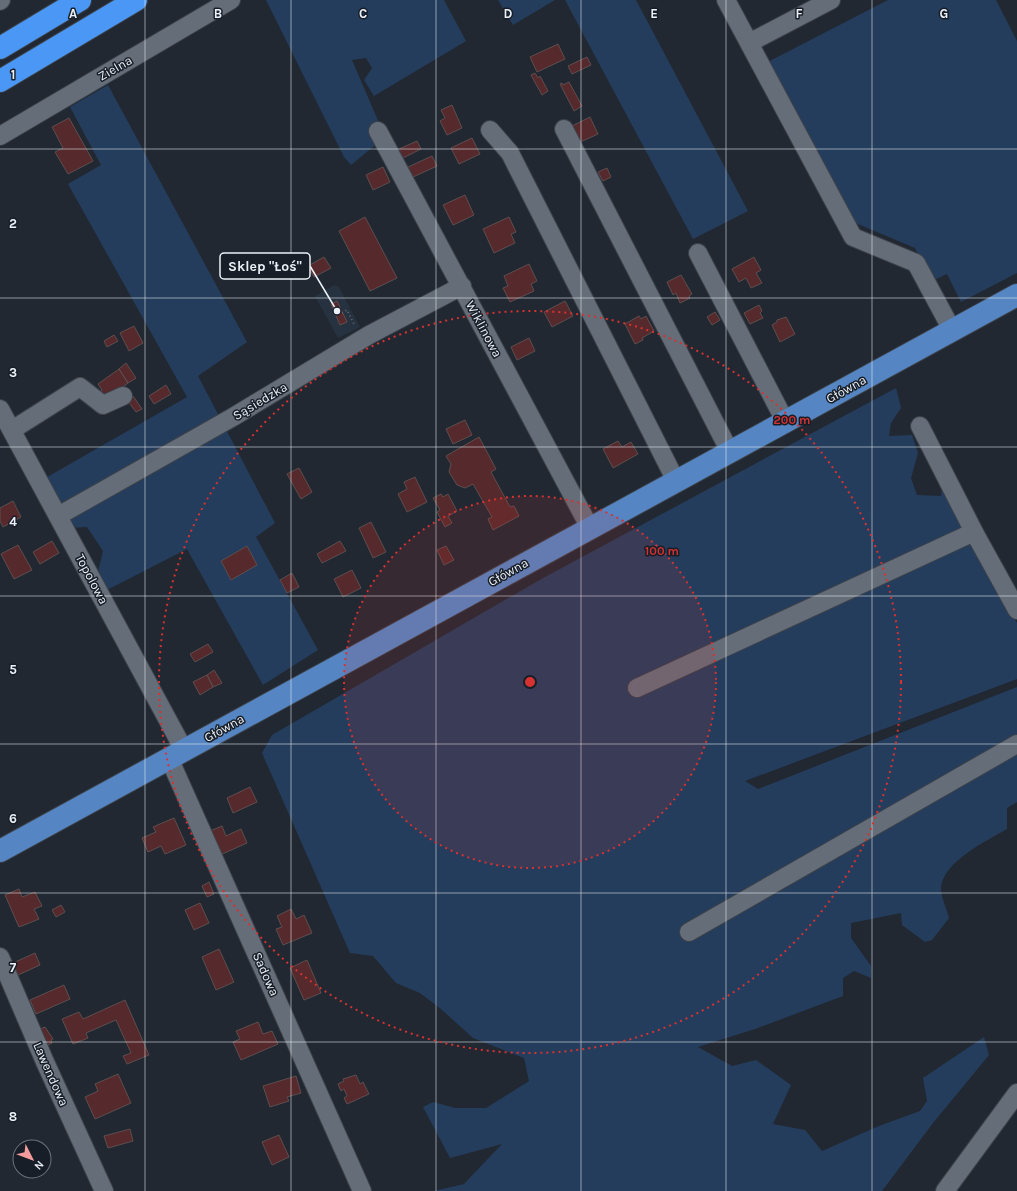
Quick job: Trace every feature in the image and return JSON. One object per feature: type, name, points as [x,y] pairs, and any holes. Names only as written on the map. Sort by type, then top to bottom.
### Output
[{"type":"highway","points":[[0,48],[80,0]]},
{"type":"highway","points":[[0,81],[136,0]]},
{"type":"main road","name":"Główna","points":[[0,851],[1017,295]]},
{"type":"street","name":"Zielna","points":[[0,136],[231,0]]},
{"type":"street","points":[[726,0],[853,237],[916,263],[952,330]]},
{"type":"street","points":[[749,43],[831,0]]},
{"type":"street","points":[[564,129],[730,452]]},
{"type":"street","points":[[490,130],[510,153],[676,481]]},
{"type":"street","name":"Wiklinowa","points":[[378,131],[590,528]]},
{"type":"street","points":[[698,253],[786,422]]},
{"type":"street","name":"Sąsiedzka","points":[[58,516],[233,417],[369,335],[462,286]]},
{"type":"street","points":[[12,430],[80,387],[103,405],[123,396]]},
{"type":"street","name":"Topolowa","points":[[0,409],[58,516],[177,754]]},
{"type":"street","points":[[920,426],[974,532],[1017,610]]},
{"type":"street","points":[[637,688],[974,532]]},
{"type":"street","points":[[689,932],[1017,744]]},
{"type":"street","name":"Sadowa","points":[[177,754],[362,1191]]},
{"type":"street","name":"Lawendowa","points":[[0,957],[45,1062],[104,1191]]},
{"type":"street","points":[[945,1191],[1017,1094]]},
{"type":"path","points":[[342,313],[347,310],[356,328]]},
{"type":"shaded area","points":[[266,0],[444,0],[466,41],[374,96],[364,80],[372,68],[366,58],[352,60],[385,137],[351,165],[344,157]]},
{"type":"shaded area","points":[[498,0],[555,0],[513,25]]},
{"type":"shaded area","points":[[565,0],[636,0],[748,211],[693,239]]},
{"type":"shaded area","points":[[888,0],[996,0],[1017,41],[1017,273],[961,302],[947,274],[932,281],[915,248],[846,219],[760,66]]},
{"type":"shaded area","points":[[108,85],[247,342],[198,376],[275,523],[256,537],[318,650],[263,685],[187,549],[103,592],[96,580],[103,551],[87,527],[68,528],[42,480],[187,397],[68,184],[101,165],[70,107]]},
{"type":"shaded area","points":[[334,285],[339,287],[360,327],[338,338],[315,296]]},
{"type":"shaded area","points":[[896,388],[901,408],[891,423],[889,436],[912,435],[918,453],[911,478],[917,495],[941,496],[943,481],[964,524],[1017,623],[1017,679],[745,781],[758,789],[1017,687],[1017,802],[1007,808],[1007,829],[967,853],[949,869],[944,878],[941,892],[949,918],[932,940],[925,942],[902,925],[901,913],[851,923],[851,938],[871,966],[871,978],[854,971],[843,978],[843,996],[755,1029],[698,1047],[732,1066],[756,1060],[791,1085],[773,1124],[805,1130],[822,1151],[879,1126],[920,1111],[927,1101],[923,1078],[984,1037],[989,1055],[933,1123],[882,1191],[434,1191],[464,1184],[502,1144],[450,1158],[423,1107],[433,1102],[455,1108],[486,1108],[529,1081],[524,1058],[473,1038],[441,1009],[420,993],[396,983],[373,956],[350,953],[262,753],[272,735],[543,578]]},
{"type":"building","points":[[558,44],[565,59],[537,72],[530,57]]},
{"type":"building","points":[[587,57],[591,65],[572,74],[568,66]]},
{"type":"building","points":[[535,73],[538,78],[540,76],[548,91],[542,95],[531,75]]},
{"type":"building","points":[[569,82],[582,106],[574,111],[560,84],[562,83],[563,85]]},
{"type":"building","points":[[452,105],[462,128],[447,135],[440,121],[445,118],[441,110]]},
{"type":"building","points":[[590,117],[598,134],[578,143],[570,127]]},
{"type":"building","points":[[69,118],[93,161],[68,174],[55,152],[63,148],[52,127]]},
{"type":"building","points":[[472,138],[480,154],[459,164],[451,148]]},
{"type":"building","points":[[417,141],[421,149],[401,159],[397,150]]},
{"type":"building","points":[[432,156],[437,166],[413,177],[408,167]]},
{"type":"building","points":[[383,167],[390,182],[373,190],[366,175]]},
{"type":"building","points":[[607,168],[611,177],[603,181],[598,172]]},
{"type":"building","points":[[465,195],[474,215],[453,225],[443,205]]},
{"type":"building","points":[[365,217],[397,278],[370,291],[339,231]]},
{"type":"building","points":[[509,217],[516,232],[511,234],[515,243],[494,253],[483,229]]},
{"type":"building","points":[[324,257],[331,268],[314,277],[308,266]]},
{"type":"building","points":[[754,257],[761,270],[756,273],[762,283],[751,288],[746,278],[739,282],[732,269]]},
{"type":"building","points":[[529,264],[537,281],[531,284],[534,291],[510,302],[503,288],[508,286],[504,276]]},
{"type":"building","points":[[681,275],[692,294],[689,296],[690,298],[680,303],[676,293],[673,295],[667,282]]},
{"type":"building","points":[[337,301],[347,322],[340,325],[331,304]]},
{"type":"building","points":[[565,301],[573,316],[552,327],[544,312]]},
{"type":"building","points":[[759,305],[762,311],[760,313],[763,318],[750,324],[744,313]]},
{"type":"building","points":[[715,312],[720,320],[712,325],[707,317]]},
{"type":"building","points":[[639,316],[641,319],[646,316],[654,331],[642,338],[643,340],[635,344],[625,324]]},
{"type":"building","points":[[786,317],[795,334],[780,342],[772,325],[777,322],[777,320]]},
{"type":"building","points":[[134,326],[143,343],[129,351],[120,333]]},
{"type":"building","points":[[114,335],[118,341],[107,347],[104,341]]},
{"type":"building","points":[[529,338],[535,351],[517,360],[511,347]]},
{"type":"building","points":[[126,363],[136,378],[128,383],[119,369]]},
{"type":"building","points":[[119,369],[128,383],[108,398],[99,393],[102,390],[98,384]]},
{"type":"building","points":[[166,385],[171,394],[154,404],[149,396]]},
{"type":"building","points":[[133,396],[142,409],[136,412],[127,400]]},
{"type":"building","points":[[465,420],[472,435],[453,444],[446,429]]},
{"type":"building","points":[[479,437],[496,469],[491,472],[510,507],[514,506],[519,516],[493,530],[488,519],[492,517],[473,484],[465,488],[457,485],[449,472],[451,464],[446,456]]},
{"type":"building","points":[[618,441],[622,447],[631,442],[638,454],[613,468],[603,449]]},
{"type":"building","points":[[299,468],[312,492],[301,499],[287,474]]},
{"type":"building","points":[[415,477],[427,502],[407,512],[398,494],[407,489],[404,482]]},
{"type":"building","points":[[441,494],[443,497],[448,494],[457,511],[448,516],[452,523],[445,527],[437,512],[440,510],[433,498]]},
{"type":"building","points":[[13,501],[21,517],[3,527],[0,521],[0,508]]},
{"type":"building","points":[[371,522],[386,552],[373,558],[359,528]]},
{"type":"building","points":[[52,541],[59,553],[40,564],[33,552]]},
{"type":"building","points":[[340,541],[346,551],[322,563],[317,554]]},
{"type":"building","points":[[18,545],[32,570],[14,579],[1,554]]},
{"type":"building","points":[[247,546],[257,565],[231,580],[221,561]]},
{"type":"building","points":[[446,546],[454,560],[444,565],[437,550]]},
{"type":"building","points":[[352,570],[361,588],[343,597],[334,579]]},
{"type":"building","points":[[292,573],[299,587],[287,593],[280,580]]},
{"type":"building","points":[[208,644],[213,652],[195,662],[190,654]]},
{"type":"building","points":[[214,670],[222,683],[213,687],[207,675]]},
{"type":"building","points":[[207,675],[213,687],[200,695],[193,682]]},
{"type":"building","points":[[250,787],[257,802],[233,813],[227,798]]},
{"type":"building","points":[[174,818],[186,845],[165,854],[161,846],[148,852],[142,838],[156,832],[153,827]]},
{"type":"building","points":[[222,826],[226,836],[241,829],[247,843],[220,855],[210,831]]},
{"type":"building","points":[[209,882],[214,894],[207,897],[202,886]]},
{"type":"building","points":[[19,889],[22,897],[35,892],[42,906],[34,909],[39,919],[19,927],[5,895]]},
{"type":"building","points":[[200,903],[209,923],[194,930],[185,910]]},
{"type":"building","points":[[61,905],[65,912],[56,917],[52,910]]},
{"type":"building","points":[[291,909],[296,919],[304,915],[312,933],[283,945],[276,929],[282,927],[277,916]]},
{"type":"building","points":[[219,949],[234,982],[216,990],[202,957]]},
{"type":"building","points":[[35,953],[40,965],[18,975],[13,963]]},
{"type":"building","points":[[307,960],[321,993],[304,1000],[290,968]]},
{"type":"building","points":[[64,985],[70,999],[36,1014],[30,1000]]},
{"type":"building","points":[[125,1000],[149,1055],[127,1064],[123,1056],[131,1053],[116,1020],[86,1033],[88,1038],[73,1044],[62,1019],[79,1012],[83,1019]]},
{"type":"building","points":[[258,1022],[263,1034],[272,1031],[278,1044],[241,1060],[233,1042],[240,1039],[236,1031]]},
{"type":"building","points":[[45,1027],[53,1039],[51,1040],[52,1043],[46,1046],[38,1030]]},
{"type":"building","points":[[118,1074],[131,1103],[95,1119],[85,1097],[98,1091],[95,1084]]},
{"type":"building","points":[[356,1075],[360,1084],[363,1082],[369,1094],[347,1104],[344,1098],[347,1096],[344,1089],[341,1091],[338,1084],[344,1081],[343,1079]]},
{"type":"building","points":[[296,1076],[301,1093],[287,1097],[289,1101],[270,1107],[263,1086]]},
{"type":"building","points":[[130,1129],[133,1141],[108,1148],[104,1136]]},
{"type":"building","points":[[279,1135],[289,1157],[272,1165],[262,1142]]},
{"type":"place","name":"Sklep \"Łoś\"","points":[[337,311]]}]
